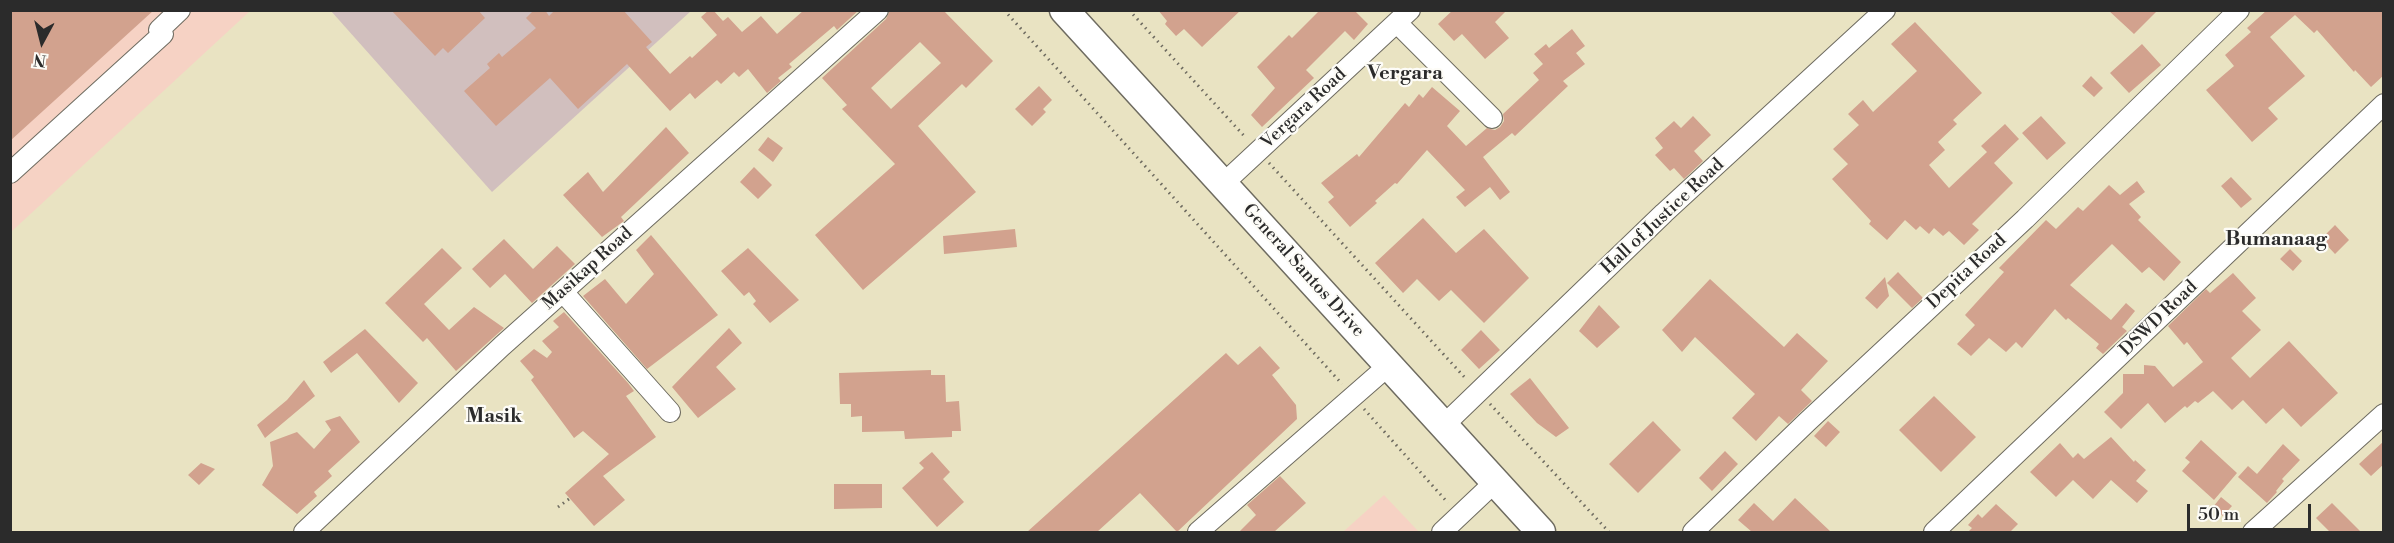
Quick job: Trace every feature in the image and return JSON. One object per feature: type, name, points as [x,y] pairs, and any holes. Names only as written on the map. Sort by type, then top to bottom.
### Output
[{"type":"highway","name":"General Santos Drive","points":[[1064,10],[1541,532]]},
{"type":"street","points":[[12,170],[163,34],[159,30],[180,10]]},
{"type":"street","name":"Masikap Road","points":[[304,532],[563,291],[878,10]]},
{"type":"street","name":"Hall of Justice Road","points":[[1443,426],[1664,213],[1885,10]]},
{"type":"street","name":"Depita Road","points":[[1693,532],[1807,422],[2025,219],[2239,10]]},
{"type":"street","points":[[1404,17],[1492,118]]},
{"type":"street","name":"Vergara Road","points":[[1224,183],[1404,17]]},
{"type":"street","name":"DSWD Road","points":[[1934,532],[2384,104]]},
{"type":"street","points":[[563,291],[670,412]]},
{"type":"street","points":[[1198,532],[1388,366]]},
{"type":"street","points":[[2253,532],[2384,414]]},
{"type":"street","points":[[1442,532],[1495,482]]},
{"type":"path","points":[[1004,10],[1445,499]]},
{"type":"path","points":[[1129,10],[1609,532]]},
{"type":"path","points":[[558,507],[569,499]]},
{"type":"shaded area","points":[[11,11],[250,11],[11,232]]},
{"type":"shaded area","points":[[331,11],[691,11],[492,192]]},
{"type":"shaded area","points":[[1384,495],[1419,532],[1343,532]]},
{"type":"building","points":[[10,10],[154,10],[10,141]]},
{"type":"building","points":[[391,10],[478,10],[485,18],[448,53],[443,48],[435,56]]},
{"type":"building","points":[[534,10],[545,10],[549,16],[555,10],[623,10],[652,42],[646,47],[670,74],[717,35],[701,17],[709,10],[713,10],[723,21],[728,17],[742,32],[761,16],[777,34],[804,10],[859,10],[837,30],[834,26],[789,64],[792,67],[778,78],[781,81],[767,93],[748,69],[739,77],[734,72],[721,84],[717,80],[695,99],[690,93],[670,111],[627,64],[578,109],[550,78],[496,126],[464,91],[490,68],[487,64],[499,53],[502,57],[536,28],[526,18]]},
{"type":"building","points":[[890,10],[943,10],[993,61],[966,88],[962,84],[918,126],[976,192],[863,290],[815,235],[895,164],[842,109],[847,105],[822,78],[886,19]],"holes":[[[920,42],[941,63],[891,109],[871,88]]]},
{"type":"building","points":[[1158,10],[1241,10],[1202,47],[1184,29],[1176,36],[1165,24],[1167,21]]},
{"type":"building","points":[[1320,10],[1354,10],[1368,24],[1354,40],[1345,31],[1306,70],[1314,78],[1262,127],[1251,115],[1275,88],[1257,67],[1289,35],[1292,38]]},
{"type":"building","points":[[1453,10],[1507,10],[1495,22],[1509,38],[1485,59],[1462,34],[1454,41],[1438,24]]},
{"type":"building","points":[[2108,10],[2158,10],[2134,34]]},
{"type":"building","points":[[2267,10],[2384,10],[2384,75],[2371,87],[2355,70],[2354,72],[2317,30],[2314,33],[2295,15],[2270,37],[2305,76],[2268,108],[2278,119],[2252,142],[2206,90],[2234,66],[2225,55],[2251,32],[2247,28]]},
{"type":"building","points":[[1915,22],[1982,93],[1953,120],[1957,124],[1938,142],[1945,150],[1929,165],[1949,188],[1987,152],[1981,146],[2005,124],[2019,139],[1994,163],[2013,183],[1972,224],[1979,230],[1964,245],[1949,231],[1943,236],[1934,228],[1929,234],[1920,226],[1916,230],[1905,220],[1887,240],[1869,224],[1871,221],[1832,179],[1848,164],[1833,149],[1859,125],[1848,114],[1863,100],[1873,112],[1917,71],[1891,44]]},
{"type":"building","points":[[1572,29],[1585,46],[1576,53],[1585,64],[1563,81],[1568,86],[1515,136],[1512,133],[1483,157],[1510,192],[1500,200],[1490,187],[1465,207],[1456,197],[1465,190],[1427,150],[1397,184],[1395,183],[1375,201],[1377,203],[1350,227],[1328,202],[1334,197],[1321,183],[1357,154],[1359,157],[1405,103],[1409,107],[1419,94],[1423,98],[1432,87],[1460,111],[1447,126],[1466,146],[1487,128],[1495,130],[1500,127],[1504,121],[1503,114],[1539,80],[1533,73],[1543,64],[1534,54],[1546,44],[1549,48]]},
{"type":"building","points":[[2142,44],[2161,65],[2129,93],[2110,73]]},
{"type":"building","points":[[2091,76],[2103,88],[2094,97],[2082,86]]},
{"type":"building","points":[[1039,86],[1052,100],[1043,109],[1046,112],[1032,126],[1015,109]]},
{"type":"building","points":[[1693,116],[1711,135],[1694,151],[1703,161],[1684,179],[1674,168],[1670,171],[1655,155],[1663,148],[1655,138],[1674,121],[1681,128]]},
{"type":"building","points":[[2041,116],[2066,143],[2047,160],[2022,133]]},
{"type":"building","points":[[666,127],[689,153],[621,217],[624,221],[602,237],[563,195],[588,172],[603,192]]},
{"type":"building","points":[[768,137],[783,148],[773,162],[758,150]]},
{"type":"building","points":[[754,167],[772,185],[758,199],[740,182]]},
{"type":"building","points":[[2231,177],[2252,199],[2241,208],[2221,186]]},
{"type":"building","points":[[2137,181],[2145,192],[2129,204],[2141,217],[2138,220],[2181,262],[2164,281],[2149,267],[2142,273],[2112,244],[2070,285],[2111,320],[2126,303],[2135,311],[2122,327],[2127,331],[2103,354],[2096,348],[2099,344],[2055,309],[2022,348],[2016,342],[2006,352],[1989,338],[1971,356],[1957,344],[1975,325],[1965,315],[2004,272],[1999,268],[2046,220],[2056,229],[2078,207],[2083,211],[2109,185],[2120,195]]},
{"type":"building","points":[[1423,218],[1456,253],[1484,229],[1529,278],[1484,323],[1451,290],[1439,301],[1417,279],[1403,293],[1375,263]]},
{"type":"building","points":[[2335,225],[2349,240],[2335,254],[2321,239]]},
{"type":"building","points":[[1015,229],[1017,247],[944,254],[943,236]]},
{"type":"building","points":[[651,235],[718,315],[647,369],[583,296],[605,279],[626,304],[654,274],[636,250]]},
{"type":"building","points":[[504,239],[533,269],[557,246],[575,264],[532,303],[505,274],[490,288],[472,269]]},
{"type":"building","points":[[442,248],[462,268],[424,304],[449,330],[474,307],[504,328],[456,371],[427,338],[423,342],[385,303]]},
{"type":"building","points":[[748,248],[799,300],[770,323],[753,304],[756,301],[749,292],[744,296],[721,271]]},
{"type":"building","points":[[2290,249],[2302,261],[2293,271],[2280,259]]},
{"type":"building","points":[[1898,272],[1923,298],[1912,308],[1887,283]]},
{"type":"building","points":[[2233,273],[2256,298],[2242,311],[2261,330],[2231,358],[2250,378],[2289,341],[2338,393],[2301,427],[2283,408],[2266,424],[2243,400],[2232,410],[2213,391],[2198,403],[2195,401],[2187,408],[2185,406],[2165,423],[2148,403],[2121,429],[2104,412],[2123,393],[2123,374],[2144,374],[2144,365],[2155,366],[2173,387],[2203,362],[2187,342],[2184,345],[2168,326],[2206,289],[2210,293]]},
{"type":"building","points":[[1885,277],[1889,296],[1877,309],[1865,298]]},
{"type":"building","points":[[1710,279],[1784,347],[1797,333],[1828,361],[1801,390],[1812,401],[1788,424],[1779,416],[1756,441],[1732,418],[1755,394],[1695,337],[1682,352],[1662,330]]},
{"type":"building","points":[[1599,305],[1620,327],[1597,348],[1579,331]]},
{"type":"building","points":[[564,312],[634,391],[626,396],[656,437],[603,476],[625,500],[594,526],[565,493],[609,454],[583,431],[574,438],[531,380],[534,377],[520,361],[534,349],[547,358],[552,352],[542,341],[559,327],[553,321]]},
{"type":"building","points":[[729,328],[742,343],[716,367],[736,389],[698,418],[672,387]]},
{"type":"building","points":[[365,329],[418,383],[399,403],[357,353],[331,373],[323,362]]},
{"type":"building","points":[[1481,330],[1500,350],[1479,369],[1461,350]]},
{"type":"building","points":[[1260,346],[1280,368],[1272,375],[1296,405],[1297,419],[1177,532],[1140,493],[1097,532],[1027,532],[1226,353],[1238,365]]},
{"type":"building","points":[[931,370],[931,375],[945,375],[946,402],[959,401],[961,431],[952,431],[952,437],[905,439],[904,431],[862,432],[862,416],[851,417],[851,404],[840,404],[839,373]]},
{"type":"building","points":[[1530,378],[1569,428],[1556,437],[1537,423],[1510,394]]},
{"type":"building","points":[[304,380],[315,396],[265,438],[257,425],[287,400]]},
{"type":"building","points":[[1934,396],[1976,437],[1941,472],[1899,430]]},
{"type":"building","points":[[340,416],[360,442],[328,471],[332,476],[314,492],[317,496],[297,514],[262,485],[273,466],[270,442],[297,432],[314,449],[331,430],[325,421]]},
{"type":"building","points":[[1653,421],[1681,450],[1638,493],[1609,464]]},
{"type":"building","points":[[1828,421],[1840,432],[1826,447],[1814,436]]},
{"type":"building","points":[[2111,437],[2134,462],[2135,460],[2146,470],[2136,481],[2148,491],[2137,503],[2111,480],[2093,499],[2073,480],[2056,497],[2030,472],[2060,443],[2073,458],[2078,453],[2084,459]]},
{"type":"building","points":[[2201,440],[2237,473],[2214,500],[2182,471],[2190,462],[2185,458]]},
{"type":"building","points":[[2384,441],[2384,464],[2371,476],[2359,464]]},
{"type":"building","points":[[2283,444],[2300,460],[2282,479],[2284,481],[2267,503],[2238,477],[2248,466],[2257,474]]},
{"type":"building","points":[[1725,451],[1738,464],[1712,491],[1699,478]]},
{"type":"building","points":[[932,452],[950,472],[943,479],[964,502],[937,527],[902,488],[924,468],[919,463]]},
{"type":"building","points":[[201,463],[215,469],[199,485],[188,475]]},
{"type":"building","points":[[1280,476],[1306,503],[1274,532],[1239,532],[1256,515],[1247,505]]},
{"type":"building","points":[[834,484],[882,484],[882,508],[834,509]]},
{"type":"building","points":[[2221,497],[2232,506],[2223,516],[2213,507]]},
{"type":"building","points":[[1795,498],[1831,532],[1752,532],[1738,520],[1754,503],[1773,521]]},
{"type":"building","points":[[2332,503],[2361,532],[2330,532],[2316,518]]},
{"type":"building","points":[[1996,504],[2018,524],[2010,532],[1968,532],[1972,528],[1968,525],[1978,514],[1982,518]]},
{"type":"district","name":"Vergara","points":[[1405,74]]},
{"type":"district","name":"Bumanaag","points":[[2276,240]]},
{"type":"district","name":"Masik","points":[[494,417]]}]
